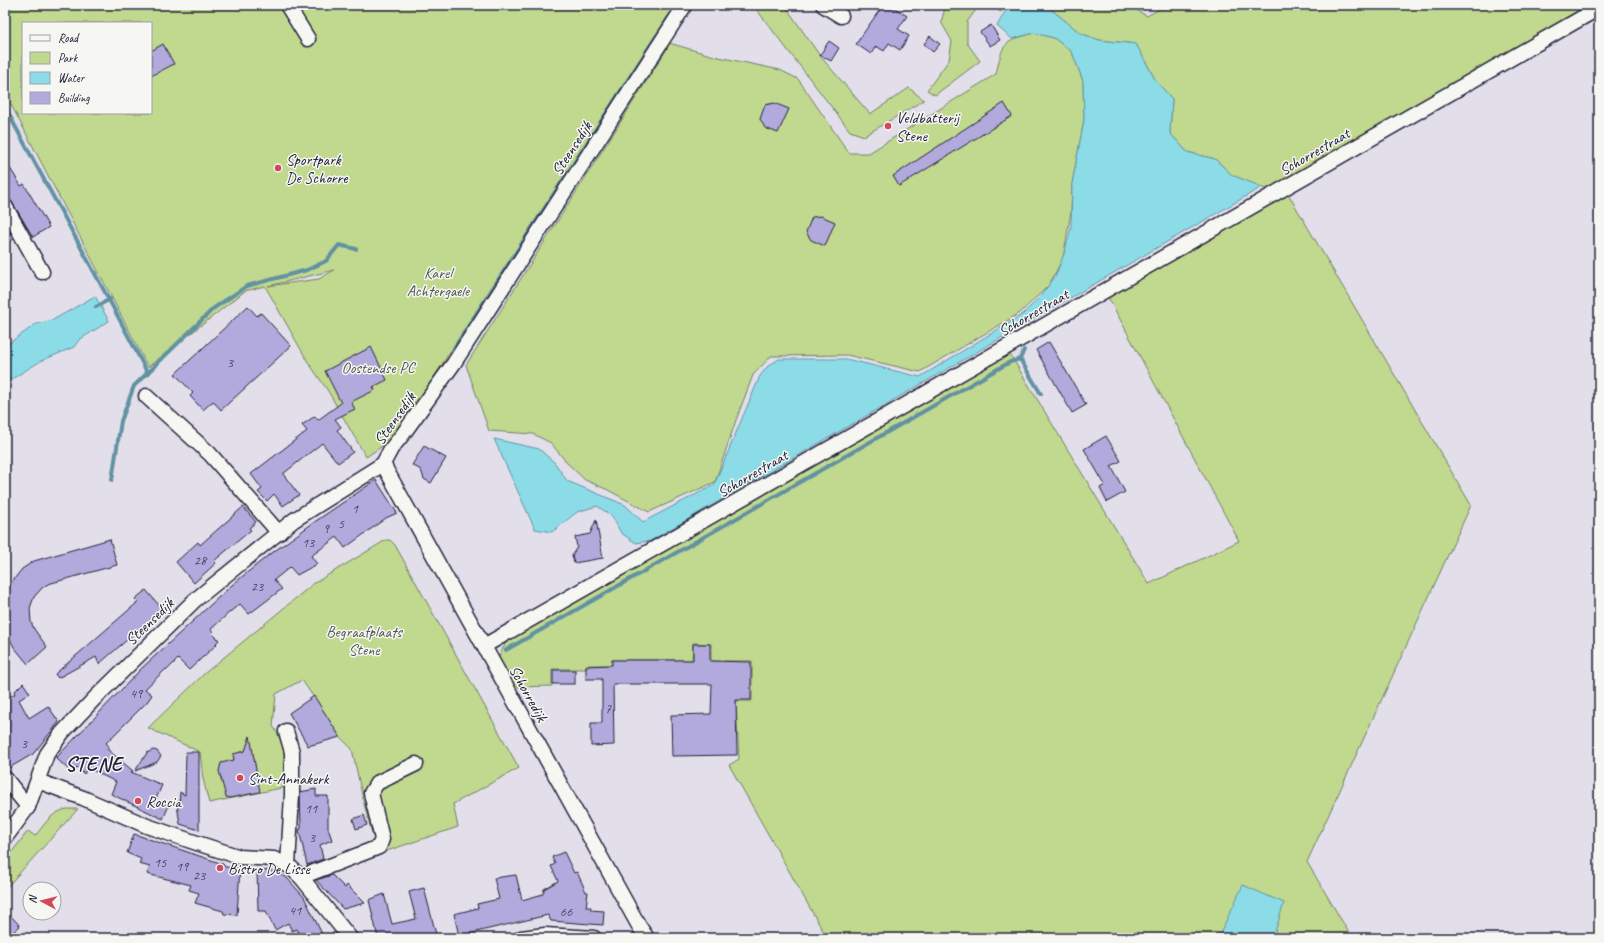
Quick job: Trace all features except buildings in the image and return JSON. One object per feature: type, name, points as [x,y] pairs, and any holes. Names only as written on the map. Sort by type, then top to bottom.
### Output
[{"type":"street","points":[[287,5],[308,39]]},
{"type":"street","name":"Steensedijk","points":[[28,807],[47,754],[62,733],[95,698],[195,600],[294,520],[383,464],[392,448],[454,362],[685,5]]},
{"type":"street","points":[[823,5],[841,16]]},
{"type":"street","name":"Schorrestraat","points":[[484,646],[1599,8]]},
{"type":"street","points":[[5,206],[42,272]]},
{"type":"street","points":[[146,396],[210,454],[279,533]]},
{"type":"street","name":"Schorredijk","points":[[383,464],[647,938]]},
{"type":"street","points":[[286,731],[292,752],[292,796],[288,865]]},
{"type":"street","points":[[301,877],[378,847],[382,839],[372,793],[377,783],[416,764]]},
{"type":"street","points":[[38,781],[65,790],[147,826],[194,842],[240,857],[274,859],[288,865],[301,877],[350,938]]},
{"type":"street","points":[[5,838],[28,807],[8,783]]},
{"type":"street","points":[[521,938],[545,935],[594,938]]},
{"type":"green space","name":"Sportpark De Schorre","points":[[5,5],[675,5],[446,358],[431,382],[429,390],[387,443],[366,457],[328,391],[308,362],[265,286],[245,291],[148,367],[5,93]],"holes":[[[334,270],[319,279],[268,286]]]},
{"type":"green space","points":[[753,5],[789,5],[788,10],[820,56],[870,114],[909,88],[924,100],[864,136],[850,131]]},
{"type":"green space","points":[[946,5],[1006,5],[1001,12],[990,6],[978,7],[967,22],[967,43],[980,61],[935,95],[927,90],[949,60],[952,41],[941,22]]},
{"type":"green space","points":[[1046,5],[1127,5],[1147,16],[1167,5],[1594,5],[1270,191],[1232,175],[1215,159],[1187,152],[1170,133],[1172,99],[1156,81],[1136,44],[1099,40],[1080,33]]},
{"type":"green space","points":[[1034,33],[1054,38],[1072,52],[1083,81],[1084,120],[1072,184],[1071,212],[1063,258],[1049,285],[1020,313],[920,372],[847,355],[771,356],[753,375],[715,482],[649,512],[608,490],[585,480],[567,463],[551,443],[533,434],[489,431],[466,365],[667,49],[669,43],[714,56],[780,70],[798,79],[849,153],[869,153],[996,74],[1000,56],[1006,45],[1016,39]]},
{"type":"green space","points":[[1287,192],[1471,505],[1307,862],[1352,938],[827,938],[729,765],[739,759],[736,701],[752,701],[752,661],[711,661],[711,644],[693,643],[692,660],[612,660],[612,665],[586,665],[586,669],[552,669],[552,686],[514,687],[498,659],[506,642],[525,628],[1008,351],[1149,584],[1239,541],[1107,295]]},
{"type":"green space","name":"Begraafplaats Stene","points":[[386,540],[390,540],[395,545],[519,768],[453,804],[458,827],[378,854],[365,808],[352,749],[341,738],[302,680],[276,694],[273,726],[278,734],[283,748],[286,787],[209,803],[203,779],[200,752],[148,728],[205,673],[313,584]]},
{"type":"green space","points":[[67,809],[78,809],[5,889],[5,861],[28,831],[35,836],[52,816]]},
{"type":"water","points":[[1009,5],[1046,5],[1080,33],[1099,40],[1136,44],[1156,81],[1172,99],[1170,133],[1187,152],[1215,159],[1232,175],[1262,187],[650,541],[636,543],[621,533],[612,516],[597,506],[577,512],[552,532],[535,529],[494,439],[539,449],[555,463],[567,481],[625,505],[643,522],[714,485],[760,376],[768,366],[779,359],[846,359],[920,377],[1023,314],[1039,298],[1055,277],[1065,251],[1071,227],[1072,184],[1084,120],[1083,81],[1072,52],[1054,38],[1034,33],[1012,39],[997,26]]},
{"type":"water","points":[[95,296],[109,321],[79,340],[74,347],[41,361],[5,383],[5,346],[36,324],[53,320]]},
{"type":"water","points":[[1243,885],[1284,903],[1273,938],[1218,938]]},
{"type":"waterway","points":[[665,23],[677,5]]},
{"type":"waterway","points":[[454,348],[657,35]]},
{"type":"waterway","points":[[5,107],[148,374]]},
{"type":"waterway","points":[[112,480],[121,421],[134,386],[214,308],[247,286],[307,270],[326,261],[339,245],[356,249]]},
{"type":"waterway","points":[[96,307],[110,299]]},
{"type":"waterway","points":[[1024,350],[1020,359],[1041,394]]},
{"type":"waterway","points":[[506,650],[1010,362],[1020,359]]},
{"type":"place","name":"Veldbatterij Stene","points":[[888,126]]},
{"type":"place","name":"Sportpark De Schorre","points":[[278,168]]},
{"type":"place","name":"Sint-Annakerk","points":[[240,778]]},
{"type":"place","name":"Roccia","points":[[138,801]]},
{"type":"place","name":"Bistro De Lisse","points":[[220,868]]},
{"type":"district","name":"STENE","points":[[94,764]]},
{"type":"park label","name":"Karel Achtergaele","points":[[438,281]]},
{"type":"park label","name":"Oostendse PC","points":[[378,367]]}]
